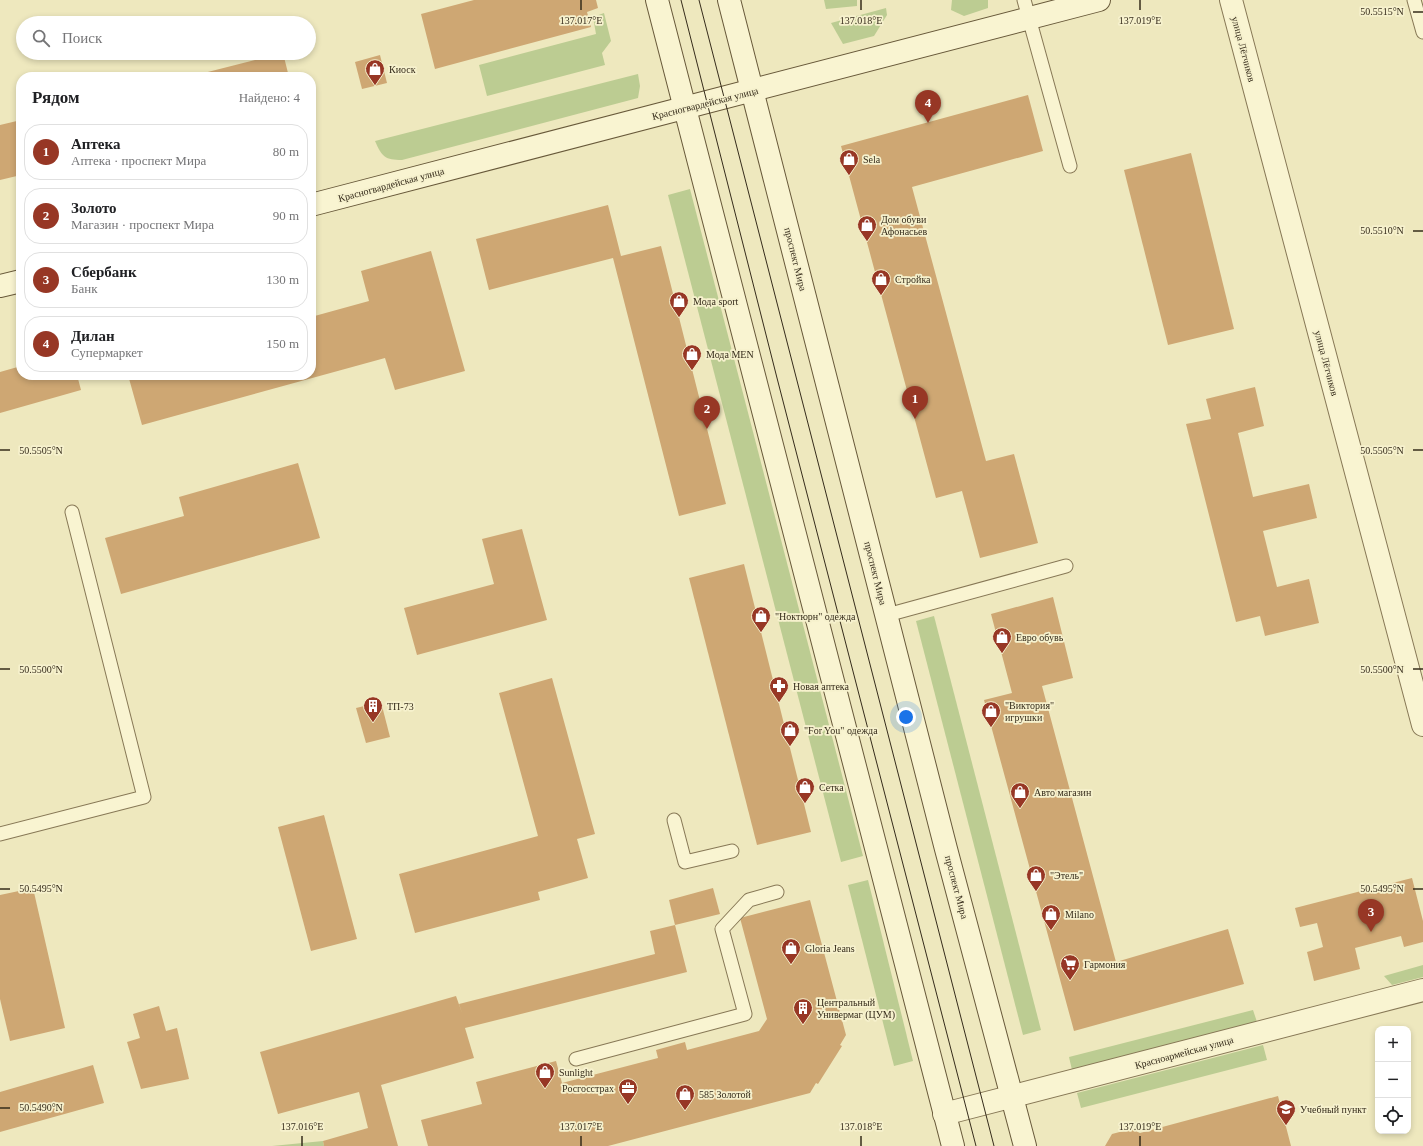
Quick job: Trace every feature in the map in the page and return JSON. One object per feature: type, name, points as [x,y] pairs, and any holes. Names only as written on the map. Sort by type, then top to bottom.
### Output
[{"type":"main road","points":[[657,0],[953,1146]]},
{"type":"main road","name":"проспект Мира","points":[[729,0],[946,849],[1025,1146]]},
{"type":"main road","name":"Красногвардейская улица","points":[[316,204],[752,90],[1027,9],[1099,0]]},
{"type":"main road","name":"улица Лётчиков","points":[[1231,0],[1423,725]]},
{"type":"main road","points":[[0,286],[16,282]]},
{"type":"main road","name":"Красноармейская улица","points":[[944,1114],[1423,990]]},
{"type":"lane","points":[[1414,0],[1423,32]]},
{"type":"lane","points":[[1027,9],[1070,166]]},
{"type":"lane","points":[[0,834],[144,797],[72,512]]},
{"type":"lane","points":[[887,615],[1066,566]]},
{"type":"lane","points":[[674,820],[685,862],[732,851]]},
{"type":"lane","points":[[576,1059],[745,1014],[722,929],[749,900],[777,892]]},
{"type":"green space","points":[[824,0],[857,0],[857,6],[826,9]]},
{"type":"green space","points":[[952,0],[988,0],[988,8],[964,16],[951,10]]},
{"type":"green space","points":[[886,8],[887,15],[874,36],[843,44],[831,23]]},
{"type":"green space","points":[[604,13],[611,41],[602,53],[605,65],[487,96],[479,65],[596,34],[593,17]]},
{"type":"green space","points":[[638,74],[640,86],[638,98],[402,160],[388,158],[382,154],[375,141]]},
{"type":"green space","points":[[690,189],[863,856],[841,862],[668,195]]},
{"type":"green space","points":[[934,616],[1041,1030],[1023,1035],[916,621]]},
{"type":"green space","points":[[868,880],[913,1061],[894,1066],[848,885]]},
{"type":"green space","points":[[1423,965],[1423,977],[1392,985],[1384,976]]},
{"type":"green space","points":[[1253,1010],[1257,1022],[1072,1070],[1069,1057]]},
{"type":"green space","points":[[1263,1045],[1267,1060],[1081,1108],[1077,1093]]},
{"type":"green space","points":[[323,1141],[324,1146],[272,1146]]},
{"type":"building","points":[[474,0],[596,0],[598,8],[587,12],[591,27],[435,69],[421,14]]},
{"type":"building","points":[[380,55],[387,83],[362,89],[355,62]]},
{"type":"building","points":[[255,60],[285,60],[288,72],[208,72]]},
{"type":"building","points":[[1028,95],[1043,151],[912,187],[986,461],[1014,454],[1038,543],[980,558],[962,491],[936,498],[841,146]]},
{"type":"building","points":[[16,121],[16,176],[0,180],[0,125]]},
{"type":"building","points":[[1191,153],[1234,329],[1168,345],[1124,170]]},
{"type":"building","points":[[608,205],[621,256],[661,246],[726,504],[679,516],[613,258],[489,290],[476,239]]},
{"type":"building","points":[[431,251],[465,371],[395,390],[385,358],[316,377],[316,316],[369,301],[361,271]]},
{"type":"building","points":[[16,367],[16,380],[78,380],[81,390],[0,413],[0,372]]},
{"type":"building","points":[[129,380],[305,380],[142,425]]},
{"type":"building","points":[[1255,387],[1264,426],[1238,433],[1253,497],[1309,484],[1317,518],[1263,531],[1277,587],[1309,579],[1319,623],[1265,636],[1260,616],[1236,622],[1186,424],[1211,419],[1206,399]]},
{"type":"building","points":[[298,463],[320,538],[121,594],[105,538],[184,516],[179,497]]},
{"type":"building","points":[[522,529],[547,620],[417,655],[404,608],[494,584],[482,539]]},
{"type":"building","points":[[744,564],[811,832],[757,845],[689,578]]},
{"type":"building","points":[[1053,597],[1073,678],[1042,686],[1116,962],[1228,929],[1244,984],[1074,1031],[984,700],[1012,693],[991,614]]},
{"type":"building","points":[[552,678],[595,834],[577,839],[588,878],[538,892],[540,900],[415,933],[399,874],[538,836],[499,693]]},
{"type":"building","name":"ТП-73","points":[[381,702],[390,737],[366,743],[356,708]]},
{"type":"building","points":[[324,815],[357,939],[311,951],[278,827]]},
{"type":"building","points":[[1412,878],[1423,921],[1423,942],[1404,947],[1401,936],[1355,948],[1360,969],[1314,981],[1307,952],[1323,947],[1317,923],[1300,927],[1295,908]]},
{"type":"building","points":[[33,888],[65,1028],[10,1041],[0,999],[0,895]]},
{"type":"building","points":[[713,888],[720,914],[675,925],[669,900]]},
{"type":"building","name":"Центральный Универмаг (ЦУМ)","points":[[810,900],[846,1035],[840,1045],[842,1046],[818,1084],[816,1083],[810,1093],[608,1146],[428,1146],[421,1120],[482,1104],[476,1082],[556,1061],[562,1083],[658,1058],[656,1050],[685,1042],[687,1050],[759,1031],[767,1019],[740,918]]},
{"type":"building","points":[[675,925],[687,972],[465,1028],[474,1058],[381,1085],[398,1146],[324,1146],[323,1141],[368,1128],[359,1092],[278,1114],[260,1052],[456,996],[462,1013],[459,1004],[655,954],[650,931]]},
{"type":"building","points":[[159,1006],[166,1031],[177,1028],[189,1079],[141,1089],[127,1042],[140,1038],[133,1014]]},
{"type":"building","points":[[93,1065],[104,1103],[0,1132],[0,1092]]},
{"type":"building","points":[[1278,1096],[1291,1146],[1105,1146],[1112,1134],[1131,1129],[1140,1133]]},
{"type":"tram line","points":[[681,0],[777,378],[976,1146]]},
{"type":"tram line","points":[[699,0],[994,1146]]},
{"type":"place","name":"Киоск","points":[[375,86]]},
{"type":"place","name":"Дилан","points":[[928,123]]},
{"type":"place","name":"Sela","points":[[849,176]]},
{"type":"place","name":"Дом обуви Афонасьев","points":[[867,242]]},
{"type":"place","name":"Стройка","points":[[881,296]]},
{"type":"place","name":"Мода sport","points":[[679,318]]},
{"type":"place","name":"Мода MEN","points":[[692,371]]},
{"type":"place","name":"Аптека","points":[[915,419]]},
{"type":"place","name":"Золото","points":[[707,429]]},
{"type":"place","name":"\"Ноктюрн\" одежда","points":[[761,633]]},
{"type":"place","name":"Евро обувь","points":[[1002,654]]},
{"type":"place","name":"Новая аптека","points":[[779,703]]},
{"type":"place","name":"ТП-73","points":[[373,723]]},
{"type":"place","name":"\"Виктория\" игрушки","points":[[991,728]]},
{"type":"place","name":"\"For You\" одежда","points":[[790,747]]},
{"type":"place","name":"Сетка","points":[[805,804]]},
{"type":"place","name":"Авто магазин","points":[[1020,809]]},
{"type":"place","name":"\"Этель\"","points":[[1036,892]]},
{"type":"place","name":"Milano","points":[[1051,931]]},
{"type":"place","name":"Сбербанк","points":[[1371,932]]},
{"type":"place","name":"Gloria Jeans","points":[[791,965]]},
{"type":"place","name":"Гармония","points":[[1070,981]]},
{"type":"place","name":"Центральный Универмаг (ЦУМ)","points":[[803,1025]]},
{"type":"place","name":"Sunlight","points":[[545,1089]]},
{"type":"place","name":"Росгосстрах","points":[[628,1105]]},
{"type":"place","name":"585 Золотой","points":[[685,1111]]},
{"type":"place","name":"Учебный пункт","points":[[1286,1126]]}]
